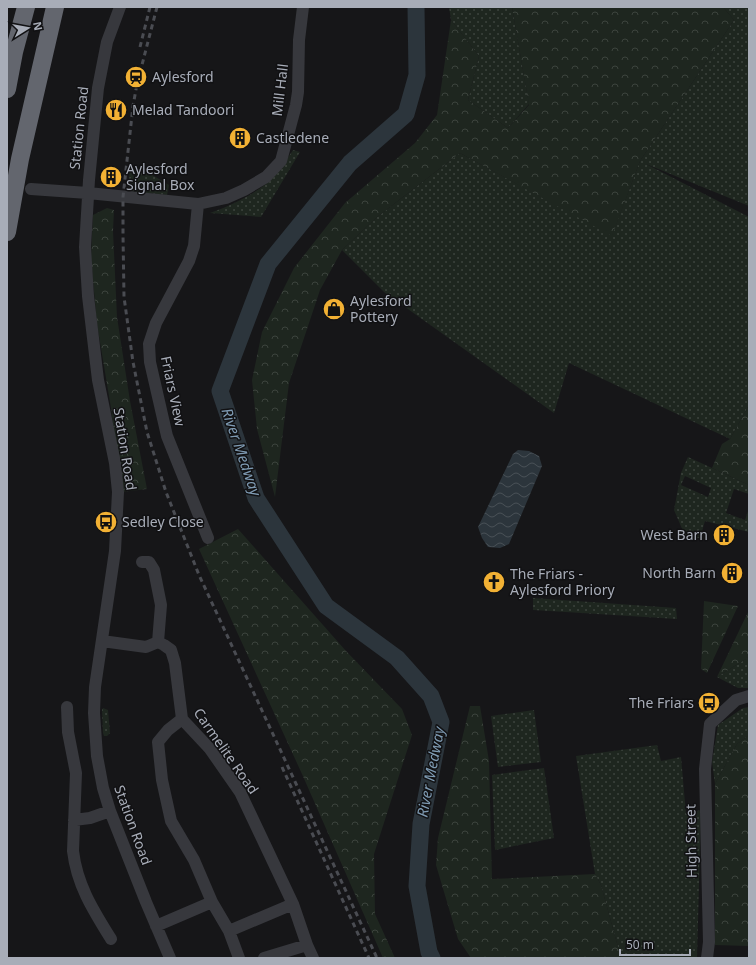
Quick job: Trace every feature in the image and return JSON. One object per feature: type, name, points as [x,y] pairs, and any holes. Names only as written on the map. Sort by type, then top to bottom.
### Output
[{"type":"highway","points":[[7,89],[14,52],[26,7]]},
{"type":"highway","points":[[7,232],[20,159],[55,7]]},
{"type":"street","name":"Station Road","points":[[120,7],[107,42],[101,69],[88,193],[86,247],[88,296],[98,380],[115,463],[118,492],[115,551],[95,687],[94,713],[97,756],[103,788],[110,811],[170,958]]},
{"type":"street","name":"Mill Hall","points":[[31,189],[198,204],[226,198],[244,190],[266,177],[281,162],[294,112],[298,92],[299,40],[303,7]]},
{"type":"street","name":"Friars View","points":[[198,204],[194,246],[189,261],[156,324],[149,344],[150,362],[167,436],[208,538]]},
{"type":"street","points":[[102,641],[146,647],[158,642],[161,605],[154,570],[149,562],[142,562]]},
{"type":"street","name":"Carmelite Road","points":[[158,642],[171,650],[175,663],[182,719],[210,749],[240,792],[293,904],[312,958]]},
{"type":"street","name":"High Street","points":[[708,958],[709,942],[705,769],[710,724],[736,700],[749,696]]},
{"type":"street","points":[[67,707],[68,732],[76,773],[73,851],[77,876],[93,910],[111,939]]},
{"type":"street","points":[[182,719],[168,730],[158,742],[162,780],[171,821],[194,860],[212,902],[229,931],[239,958]]},
{"type":"street","points":[[74,820],[90,818],[110,811]]},
{"type":"street","points":[[156,926],[212,902]]},
{"type":"street","points":[[229,931],[293,904]]},
{"type":"street","points":[[264,958],[307,945]]},
{"type":"green space","points":[[449,7],[512,7],[529,104],[508,128],[468,100],[479,56],[451,20]]},
{"type":"green space","points":[[512,7],[723,7],[734,20],[640,161],[612,236],[460,153],[377,217],[342,250],[320,290],[289,383],[275,497],[257,429],[252,380],[262,332],[294,268],[345,203],[415,143],[437,115],[451,20],[479,56],[468,100],[508,128],[529,105]]},
{"type":"green space","points":[[723,7],[749,7],[749,206],[646,164],[749,217],[749,405],[730,439],[569,363],[554,413],[384,292],[342,250],[377,217],[460,153],[612,235],[640,161],[734,20]]},
{"type":"green space","points":[[293,150],[300,152],[261,217],[210,213],[239,201],[266,184],[284,164]]},
{"type":"green space","points":[[130,167],[139,167],[169,185],[167,195],[128,191]]},
{"type":"green space","points":[[107,208],[114,210],[113,231],[117,317],[130,401],[147,489],[121,492],[111,408],[97,324],[91,258],[93,215]]},
{"type":"green space","points":[[749,405],[749,485],[712,468],[722,444],[730,439]]},
{"type":"green space","points":[[688,457],[749,485],[749,494],[734,489],[726,513],[745,520],[749,508],[749,532],[705,521],[700,538],[686,538],[674,510],[681,473]],"holes":[[[685,476],[711,488],[708,497],[681,485]]]},
{"type":"green space","points":[[238,529],[346,651],[402,709],[412,735],[374,854],[375,914],[395,958],[383,958],[302,774],[199,549]]},
{"type":"green space","points":[[533,598],[676,608],[677,619],[533,610]]},
{"type":"green space","points":[[704,601],[738,606],[707,673],[701,669]]},
{"type":"green space","points":[[749,610],[749,657],[717,677]]},
{"type":"green space","points":[[749,657],[749,688],[738,688],[717,677]]},
{"type":"green space","points":[[470,706],[480,706],[489,761],[492,879],[595,874],[601,885],[621,958],[471,958],[458,939],[436,865],[438,838]]},
{"type":"green space","points":[[749,707],[749,735],[737,744],[715,784],[712,762],[718,725],[743,708]]},
{"type":"green space","points":[[103,708],[108,710],[110,733],[107,736],[104,736],[103,733]]},
{"type":"green space","points":[[534,710],[541,762],[498,767],[491,716]]},
{"type":"green space","points":[[749,735],[749,946],[715,945],[715,784],[737,744]]},
{"type":"green space","points":[[657,745],[661,761],[681,757],[686,814],[701,810],[697,958],[621,958],[601,885],[595,874],[576,756]]},
{"type":"green space","points":[[544,768],[554,838],[495,850],[492,775]]},
{"type":"water","points":[[518,450],[529,451],[539,456],[542,466],[509,544],[500,548],[488,547],[482,538],[478,527],[513,454]]},
{"type":"waterway","name":"River Medway","points":[[416,7],[417,75],[406,114],[350,163],[268,264],[220,391],[256,498],[326,606],[397,658],[431,696],[441,722],[421,824],[417,886],[429,952],[432,958]]},
{"type":"railway","points":[[140,47],[150,7]]},
{"type":"railway","points":[[157,7],[137,84],[133,106],[123,197],[124,297],[133,362],[147,432],[166,492],[199,575],[377,958]]},
{"type":"railway","points":[[282,767],[369,958]]},
{"type":"place","name":"Aylesford","points":[[136,77]]},
{"type":"place","name":"Melad Tandoori","points":[[116,110]]},
{"type":"place","name":"Castledene","points":[[240,138]]},
{"type":"place","name":"Aylesford Signal Box","points":[[111,177]]},
{"type":"place","name":"Aylesford Pottery","points":[[334,309]]},
{"type":"place","name":"Sedley Close","points":[[106,522]]},
{"type":"place","name":"West Barn","points":[[724,535]]},
{"type":"place","name":"North Barn","points":[[732,573]]},
{"type":"place","name":"The Friars - Aylesford Priory","points":[[494,582]]},
{"type":"place","name":"The Friars","points":[[709,703]]}]
